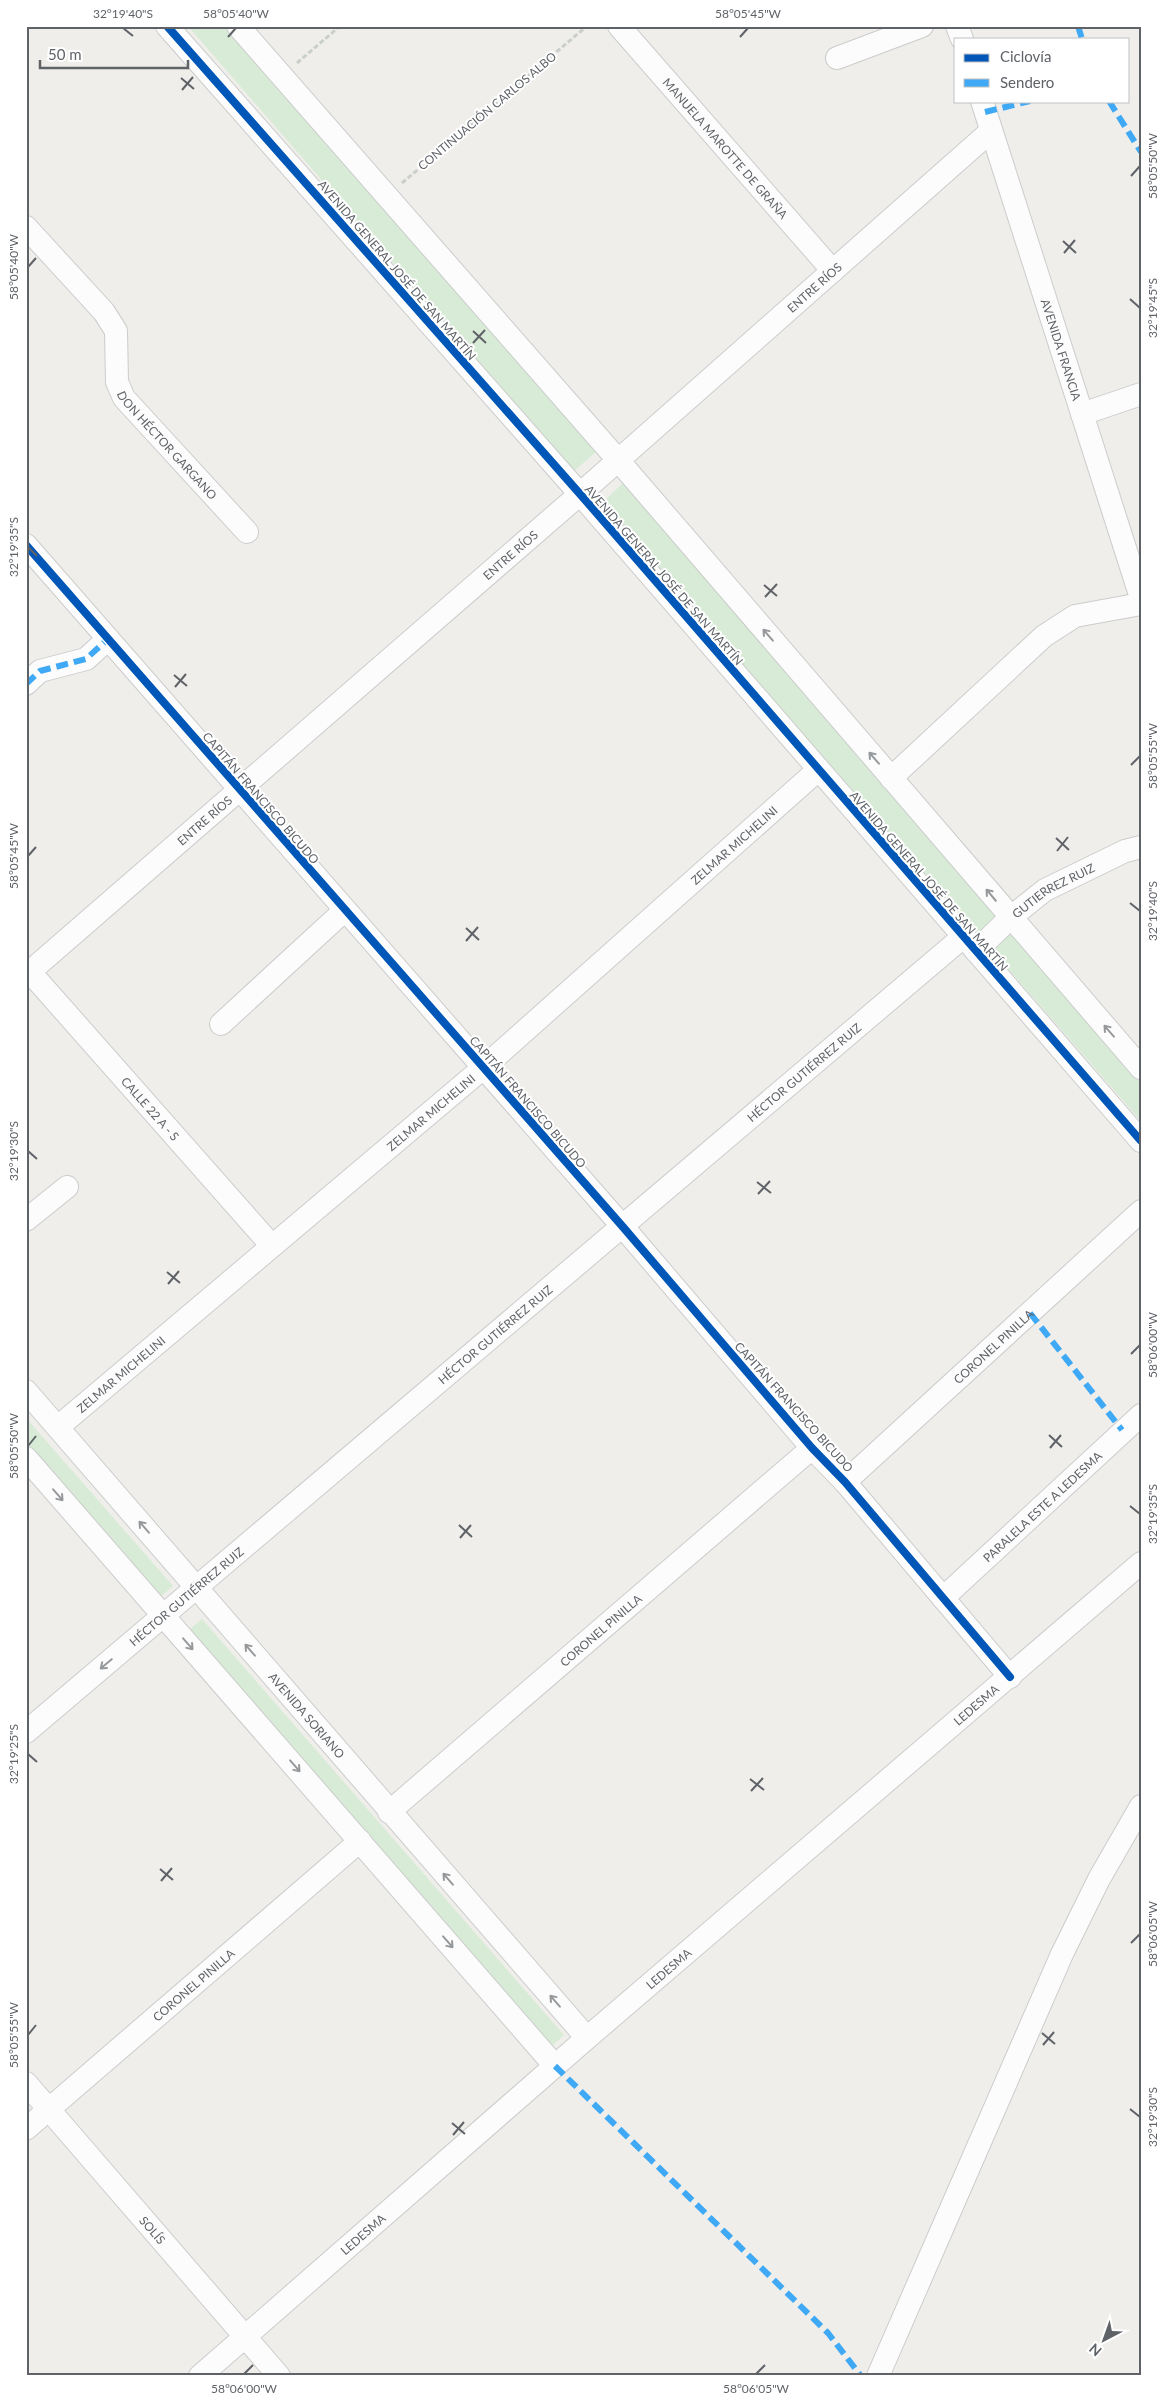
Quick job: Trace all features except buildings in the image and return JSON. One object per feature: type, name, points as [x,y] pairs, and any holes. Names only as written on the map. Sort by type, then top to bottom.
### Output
[{"type":"street","name":"AVENIDA GENERAL JOSÉ DE SAN MARTÍN","points":[[167,26],[580,494],[1141,1141]]},
{"type":"street","points":[[238,26],[618,460],[1141,1068]]},
{"type":"street","name":"MANUELA MAROTTE DE GRAÑA","points":[[619,26],[832,271]]},
{"type":"street","points":[[837,58],[922,26]]},
{"type":"street","points":[[958,26],[962,38]]},
{"type":"street","name":"AVENIDA FRANCIA","points":[[982,102],[1141,598]]},
{"type":"street","name":"ENTRE RÍOS","points":[[28,974],[580,494],[991,131]]},
{"type":"street","name":"DON HÉCTOR GARGANO","points":[[26,227],[104,312],[116,331],[117,382],[124,398],[247,532]]},
{"type":"street","points":[[1082,414],[1141,394]]},
{"type":"street","name":"CAPITÁN FRANCISCO BICUDO","points":[[26,545],[623,1227],[812,1448],[845,1482],[1010,1677]]},
{"type":"street","points":[[891,778],[1044,636],[1075,616],[1141,604]]},
{"type":"street","points":[[26,684],[40,671],[86,659],[108,639]]},
{"type":"street","name":"ZELMAR MICHELINI","points":[[58,1427],[482,1068],[818,770]]},
{"type":"street","name":"GUTIERREZ RUIZ","points":[[969,944],[1010,918],[1045,890],[1125,851],[1141,847]]},
{"type":"street","points":[[221,1024],[345,910]]},
{"type":"street","name":"HÉCTOR GUTIÉRREZ RUIZ","points":[[26,1732],[623,1227],[969,944]]},
{"type":"street","name":"CALLE 22 A - S","points":[[28,974],[272,1246]]},
{"type":"street","points":[[26,1220],[67,1187]]},
{"type":"street","name":"CORONEL PINILLA","points":[[845,1482],[1141,1211]]},
{"type":"street","name":"AVENIDA SORIANO","points":[[26,1391],[389,1812],[587,2038]]},
{"type":"street","name":"PARALELA ESTE A LEDESMA","points":[[943,1598],[1141,1415]]},
{"type":"street","name":"CORONEL PINILLA","points":[[389,1812],[812,1448]]},
{"type":"street","points":[[26,1458],[555,2066]]},
{"type":"street","name":"LEDESMA","points":[[200,2376],[587,2038],[1141,1563]]},
{"type":"street","points":[[878,2376],[1062,1954],[1098,1879],[1141,1806]]},
{"type":"street","name":"CORONEL PINILLA","points":[[26,2129],[360,1841]]},
{"type":"street","name":"SOLÍS","points":[[26,2083],[279,2376]]},
{"type":"path","points":[[282,76],[340,26]]},
{"type":"green space","points":[[188,26],[226,26],[596,452],[574,471]]},
{"type":"green space","points":[[623,483],[1141,1080],[1141,1121],[602,503]]},
{"type":"green space","points":[[26,1418],[173,1586],[160,1597],[26,1444]]},
{"type":"green space","points":[[202,1619],[564,2035],[552,2046],[189,1630]]},
{"type":"marked path","points":[[1078,26],[1082,38]]},
{"type":"marked path","points":[[985,112],[1026,102]]},
{"type":"marked path","points":[[1110,102],[1141,152]]},
{"type":"marked path","points":[[26,684],[40,671],[86,659],[108,639]]},
{"type":"marked path","points":[[1030,1313],[1122,1430]]},
{"type":"marked path","points":[[555,2066],[828,2333],[861,2376]]},
{"type":"cycle path","points":[[167,26],[580,494],[1141,1141]]},
{"type":"cycle path","points":[[26,545],[623,1227],[812,1448],[845,1482],[1010,1677]]}]
